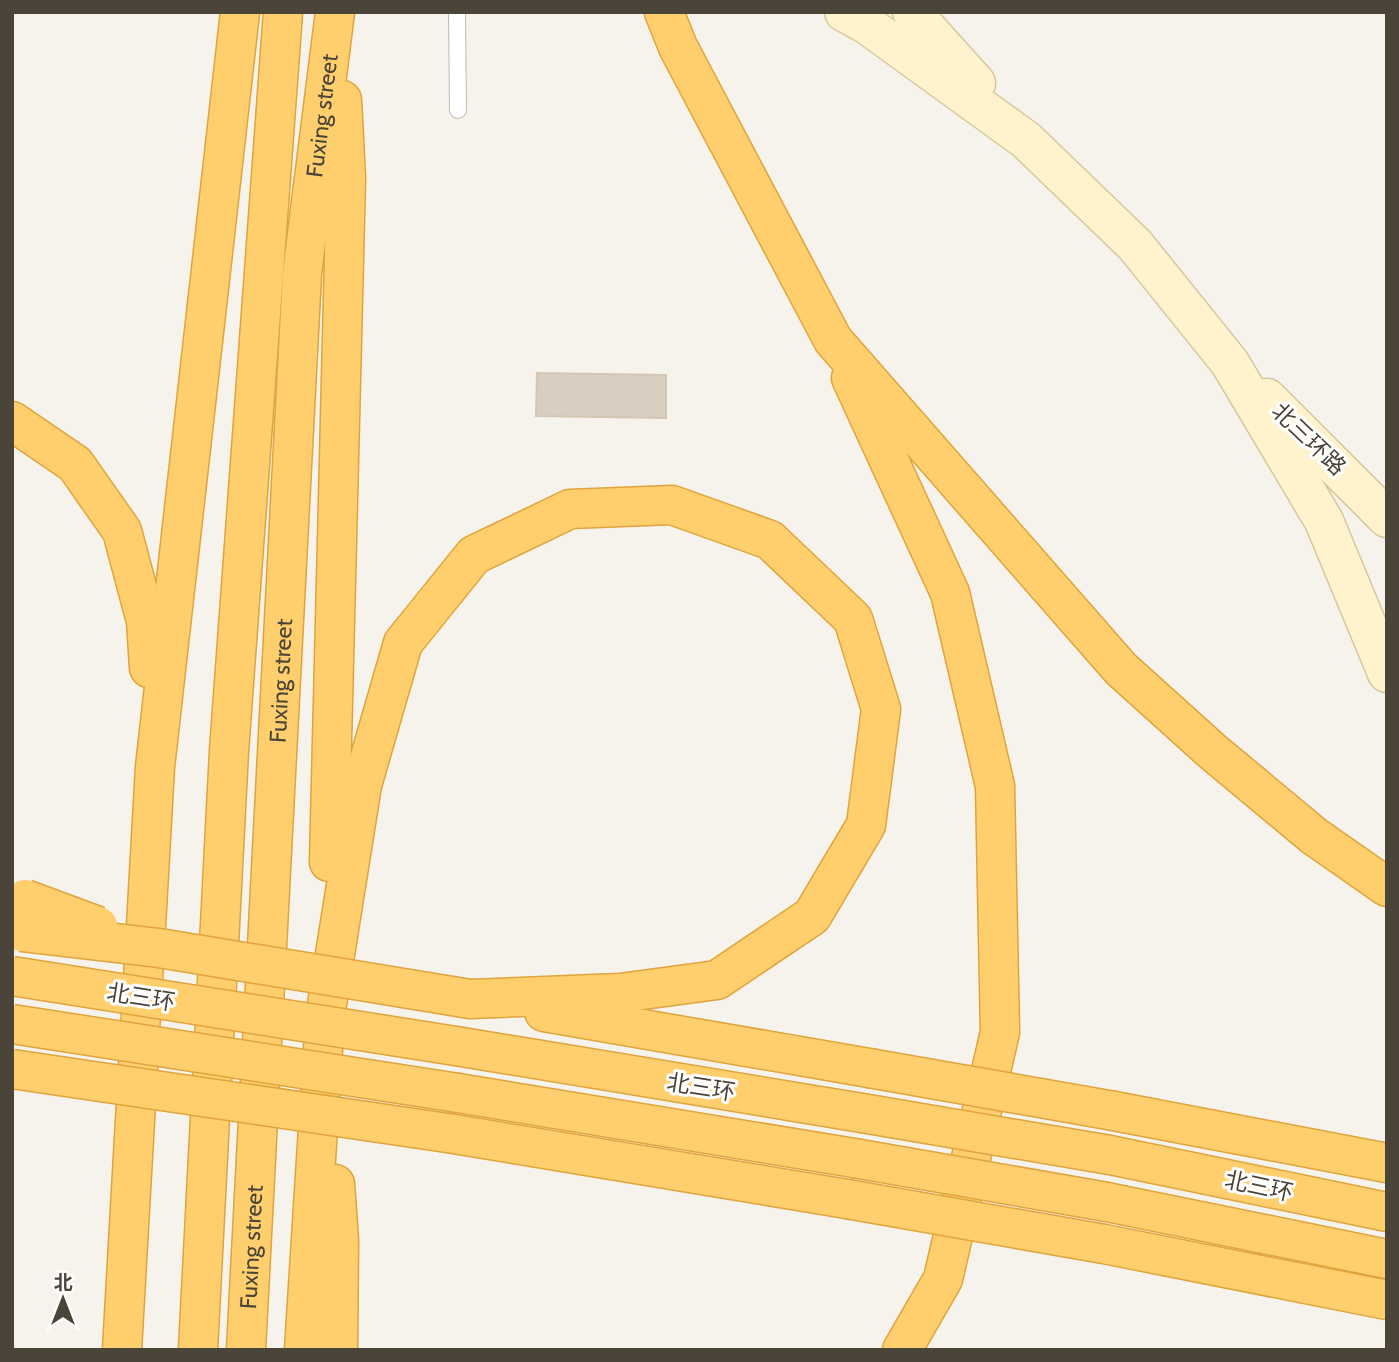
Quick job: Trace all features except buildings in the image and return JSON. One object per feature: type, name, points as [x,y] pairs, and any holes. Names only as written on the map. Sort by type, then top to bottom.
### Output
[{"type":"highway","points":[[122,1350],[155,767],[240,12]]},
{"type":"highway","name":"Fuxing street","points":[[198,1350],[230,737],[284,12]]},
{"type":"highway","points":[[304,1350],[325,1017],[346,178],[336,12]]},
{"type":"highway","name":"Fuxing street","points":[[246,1350],[302,274],[336,12]]},
{"type":"highway","points":[[664,12],[678,47],[833,340],[950,593],[995,786],[1000,1032],[943,1279],[902,1350]]},
{"type":"highway","points":[[833,340],[1121,669],[1212,751],[1314,836],[1387,887]]},
{"type":"highway","points":[[12,421],[75,464],[122,531],[146,621],[155,767]]},
{"type":"highway","points":[[338,1350],[339,1240],[325,1017],[362,785],[402,643],[474,555],[570,509],[672,505],[770,540],[853,619],[881,709],[866,825],[812,916],[716,980],[620,993],[470,999]]},
{"type":"highway","points":[[18,915],[159,948],[869,1068],[1387,1163]]},
{"type":"highway","name":"北三环","points":[[12,976],[462,1047],[1110,1155],[1387,1212]]},
{"type":"highway","name":"北三环","points":[[12,1024],[854,1158],[1107,1202],[1387,1259]]},
{"type":"highway","points":[[98,1350],[139,1057]]},
{"type":"highway","points":[[12,1069],[454,1134],[847,1199],[1104,1244],[1387,1300]]},
{"type":"main road","points":[[844,12],[866,24],[1026,140]]},
{"type":"main road","points":[[912,12],[1026,140],[1135,245],[1230,363],[1324,521],[1387,673]]},
{"type":"main road","name":"北三环路","points":[[1230,363],[1387,518]]},
{"type":"lane","points":[[457,12],[458,110]]}]
